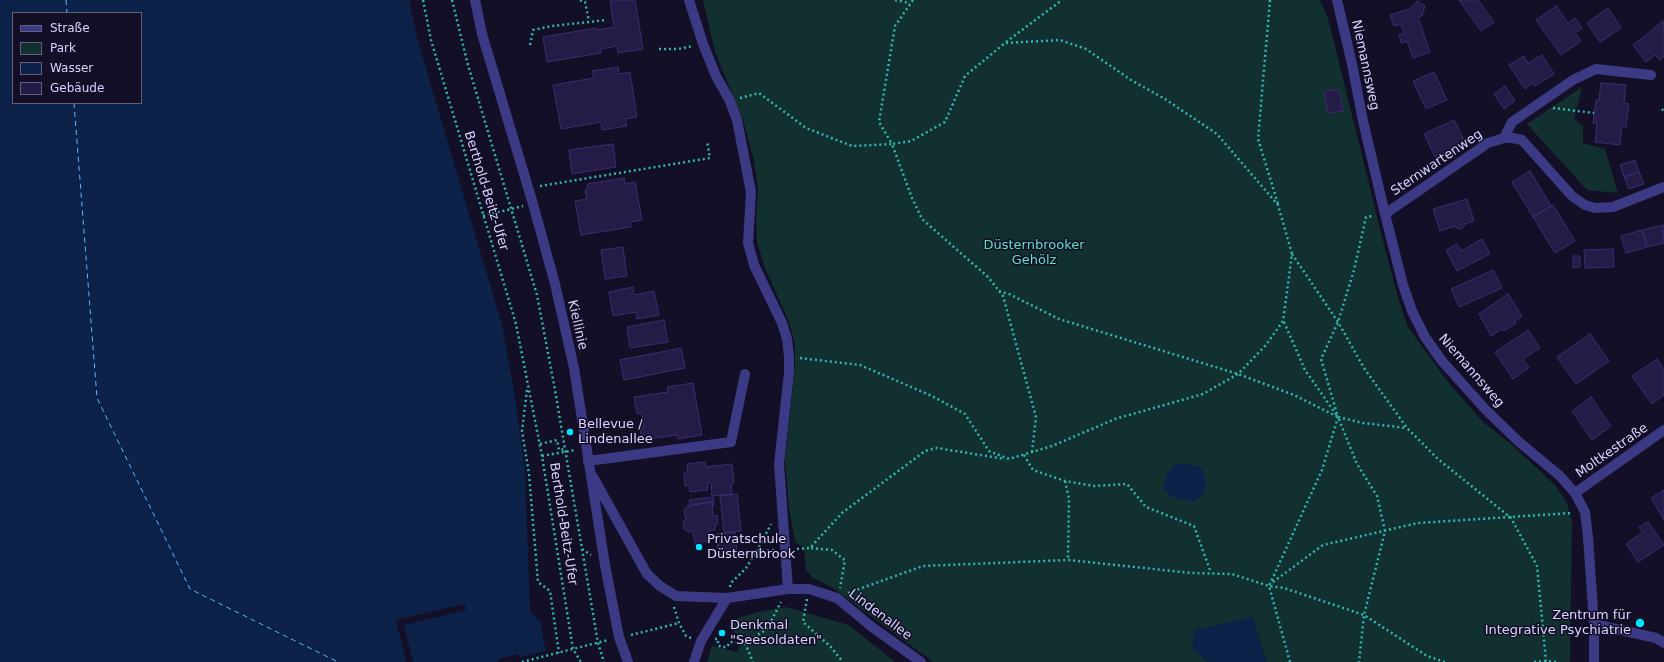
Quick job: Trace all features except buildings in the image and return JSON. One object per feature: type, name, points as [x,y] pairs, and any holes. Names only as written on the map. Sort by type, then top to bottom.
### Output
[{"type":"street","name":"Kiellinie","points":[[474,0],[482,34],[528,188],[554,284],[574,368],[603,552],[619,637],[628,662]]},
{"type":"street","points":[[689,0],[703,44],[716,76],[730,101],[737,120],[751,192],[748,243],[754,265],[782,323],[787,339],[789,357],[779,464],[788,589]]},
{"type":"street","name":"Niemannsweg","points":[[1337,0],[1363,121],[1403,285],[1412,311],[1425,338],[1442,361],[1485,409],[1518,441],[1560,476],[1575,492],[1584,512],[1588,538],[1594,624],[1594,662]]},
{"type":"street","name":"Sternwartenweg","points":[[1504,138],[1512,122],[1574,80],[1596,69],[1651,75]]},
{"type":"street","name":"Sternwartenweg","points":[[1385,214],[1488,143],[1504,138],[1522,140],[1572,196],[1585,205],[1595,208],[1613,208],[1664,187]]},
{"type":"street","points":[[676,596],[647,574],[589,466],[731,442],[745,374]]},
{"type":"street","name":"Moltkestraße","points":[[1575,492],[1664,430]]},
{"type":"street","name":"Lindenallee","points":[[676,596],[727,598],[788,589],[809,589],[838,597],[872,627],[921,662]]},
{"type":"street","points":[[694,662],[701,641],[727,598]]},
{"type":"street","points":[[1594,624],[1656,638],[1664,643]]},
{"type":"path","name":"Berthold-Beitz-Ufer","points":[[423,0],[431,40],[482,216],[516,324],[527,388],[540,444],[573,649],[581,662]]},
{"type":"path","points":[[452,0],[468,65],[537,295],[598,643],[604,662]]},
{"type":"path","points":[[580,0],[586,1],[589,21]]},
{"type":"path","points":[[896,0],[911,1],[895,26],[879,122],[892,144],[912,198],[922,219],[988,277],[1003,296],[1036,417],[1032,452]]},
{"type":"path","points":[[730,101],[759,93],[806,128],[852,146],[892,144],[911,141],[945,122],[965,76],[1005,43],[1062,0]]},
{"type":"path","points":[[1270,0],[1258,139],[1292,254],[1338,322],[1364,368],[1407,428],[1438,459],[1511,518],[1537,566],[1546,661]]},
{"type":"path","points":[[530,45],[533,30],[589,21],[606,20]]},
{"type":"path","points":[[1005,43],[1060,40],[1086,49],[1131,80],[1165,99],[1217,134],[1278,205]]},
{"type":"path","points":[[659,49],[678,49],[703,44]]},
{"type":"path","points":[[1536,106],[1594,113]]},
{"type":"path","points":[[528,188],[710,158],[707,141]]},
{"type":"path","points":[[482,216],[511,208]]},
{"type":"path","points":[[1359,662],[1364,615],[1385,531],[1378,496],[1357,464],[1338,417],[1321,359],[1338,322],[1354,270],[1366,217],[1385,214]]},
{"type":"path","points":[[810,548],[842,513],[925,451],[937,448],[1009,459],[1052,446],[1116,419],[1203,394],[1238,374],[1266,345],[1283,321],[1292,254]]},
{"type":"path","points":[[999,291],[1009,294],[1059,319],[1238,374],[1294,395],[1338,417],[1363,423],[1407,428]]},
{"type":"path","points":[[1283,321],[1305,370],[1338,417]]},
{"type":"path","points":[[789,357],[860,365],[932,396],[965,414],[989,451],[1009,459]]},
{"type":"path","name":"Berthold-Beitz-Ufer","points":[[527,388],[522,430],[529,474],[538,582],[550,591],[559,653]]},
{"type":"path","points":[[1290,662],[1269,586],[1322,470],[1338,417]]},
{"type":"path","points":[[540,444],[557,440],[559,450],[565,450]]},
{"type":"path","points":[[542,456],[565,450]]},
{"type":"path","points":[[1024,455],[1033,470],[1065,481],[1094,486],[1127,484],[1146,507],[1194,526],[1212,573]]},
{"type":"path","points":[[1065,481],[1069,499],[1068,560]]},
{"type":"path","points":[[1269,586],[1323,545],[1418,523],[1584,512]]},
{"type":"path","points":[[727,598],[731,582],[746,568],[757,552],[773,519],[784,518]]},
{"type":"path","points":[[786,549],[810,548],[832,550],[845,560],[838,597]]},
{"type":"path","points":[[838,597],[923,566],[1068,560],[1232,574],[1269,586],[1284,588],[1364,615],[1427,656],[1445,662]]},
{"type":"path","points":[[714,638],[718,639],[718,645],[721,647],[726,647],[730,642],[745,643],[767,629],[788,589]]},
{"type":"path","points":[[809,589],[803,622],[830,646],[842,662]]},
{"type":"path","points":[[676,596],[674,607],[679,623],[686,636],[701,641]]},
{"type":"path","points":[[522,662],[679,623]]},
{"type":"path","points":[[745,643],[753,662]]},
{"type":"path","points":[[1534,662],[1556,662]]},
{"type":"green space","name":"Düsternbrooker Gehölz","points":[[703,0],[1320,0],[1328,18],[1386,253],[1408,327],[1448,382],[1483,422],[1511,444],[1555,485],[1567,503],[1572,522],[1570,662],[1266,662],[1253,617],[1193,648],[1208,662],[933,662],[830,586],[813,578],[806,570],[804,548],[795,541],[789,508],[785,460],[795,368],[795,344],[789,322],[765,268],[757,242],[756,218],[758,189],[754,161],[744,123],[715,52]]},
{"type":"green space","points":[[1582,87],[1574,119],[1583,126],[1583,143],[1605,149],[1618,193],[1587,190],[1527,124]]},
{"type":"green space","points":[[786,607],[849,625],[895,662],[707,662],[712,646],[737,652],[742,640],[729,627],[733,620],[758,612]]},
{"type":"water","points":[[0,0],[409,0],[418,41],[502,325],[514,390],[525,470],[530,612],[540,621],[548,662],[0,662]]},
{"type":"water","points":[[1175,464],[1189,464],[1202,468],[1206,482],[1203,496],[1192,502],[1172,497],[1163,488],[1166,476]]},
{"type":"water","points":[[1253,617],[1266,662],[1208,662],[1192,648],[1194,630]]},
{"type":"pier","points":[[465,604],[466,610],[404,625],[413,662],[406,662],[396,620]]},
{"type":"pier","points":[[546,651],[548,662],[497,662],[497,659],[518,654],[519,657]]},
{"type":"ferry route","points":[[66,0],[67,12]]},
{"type":"ferry route","points":[[74,104],[97,398],[190,589],[338,662]]},
{"type":"place","name":"Bellevue / Lindenallee","points":[[570,432]]},
{"type":"place","name":"Privatschule Düsternbrook","points":[[699,547]]},
{"type":"place","name":"Zentrum für Integrative Psychiatrie","points":[[1640,623]]},
{"type":"place","name":"Denkmal \"Seesoldaten\"","points":[[722,633]]}]
